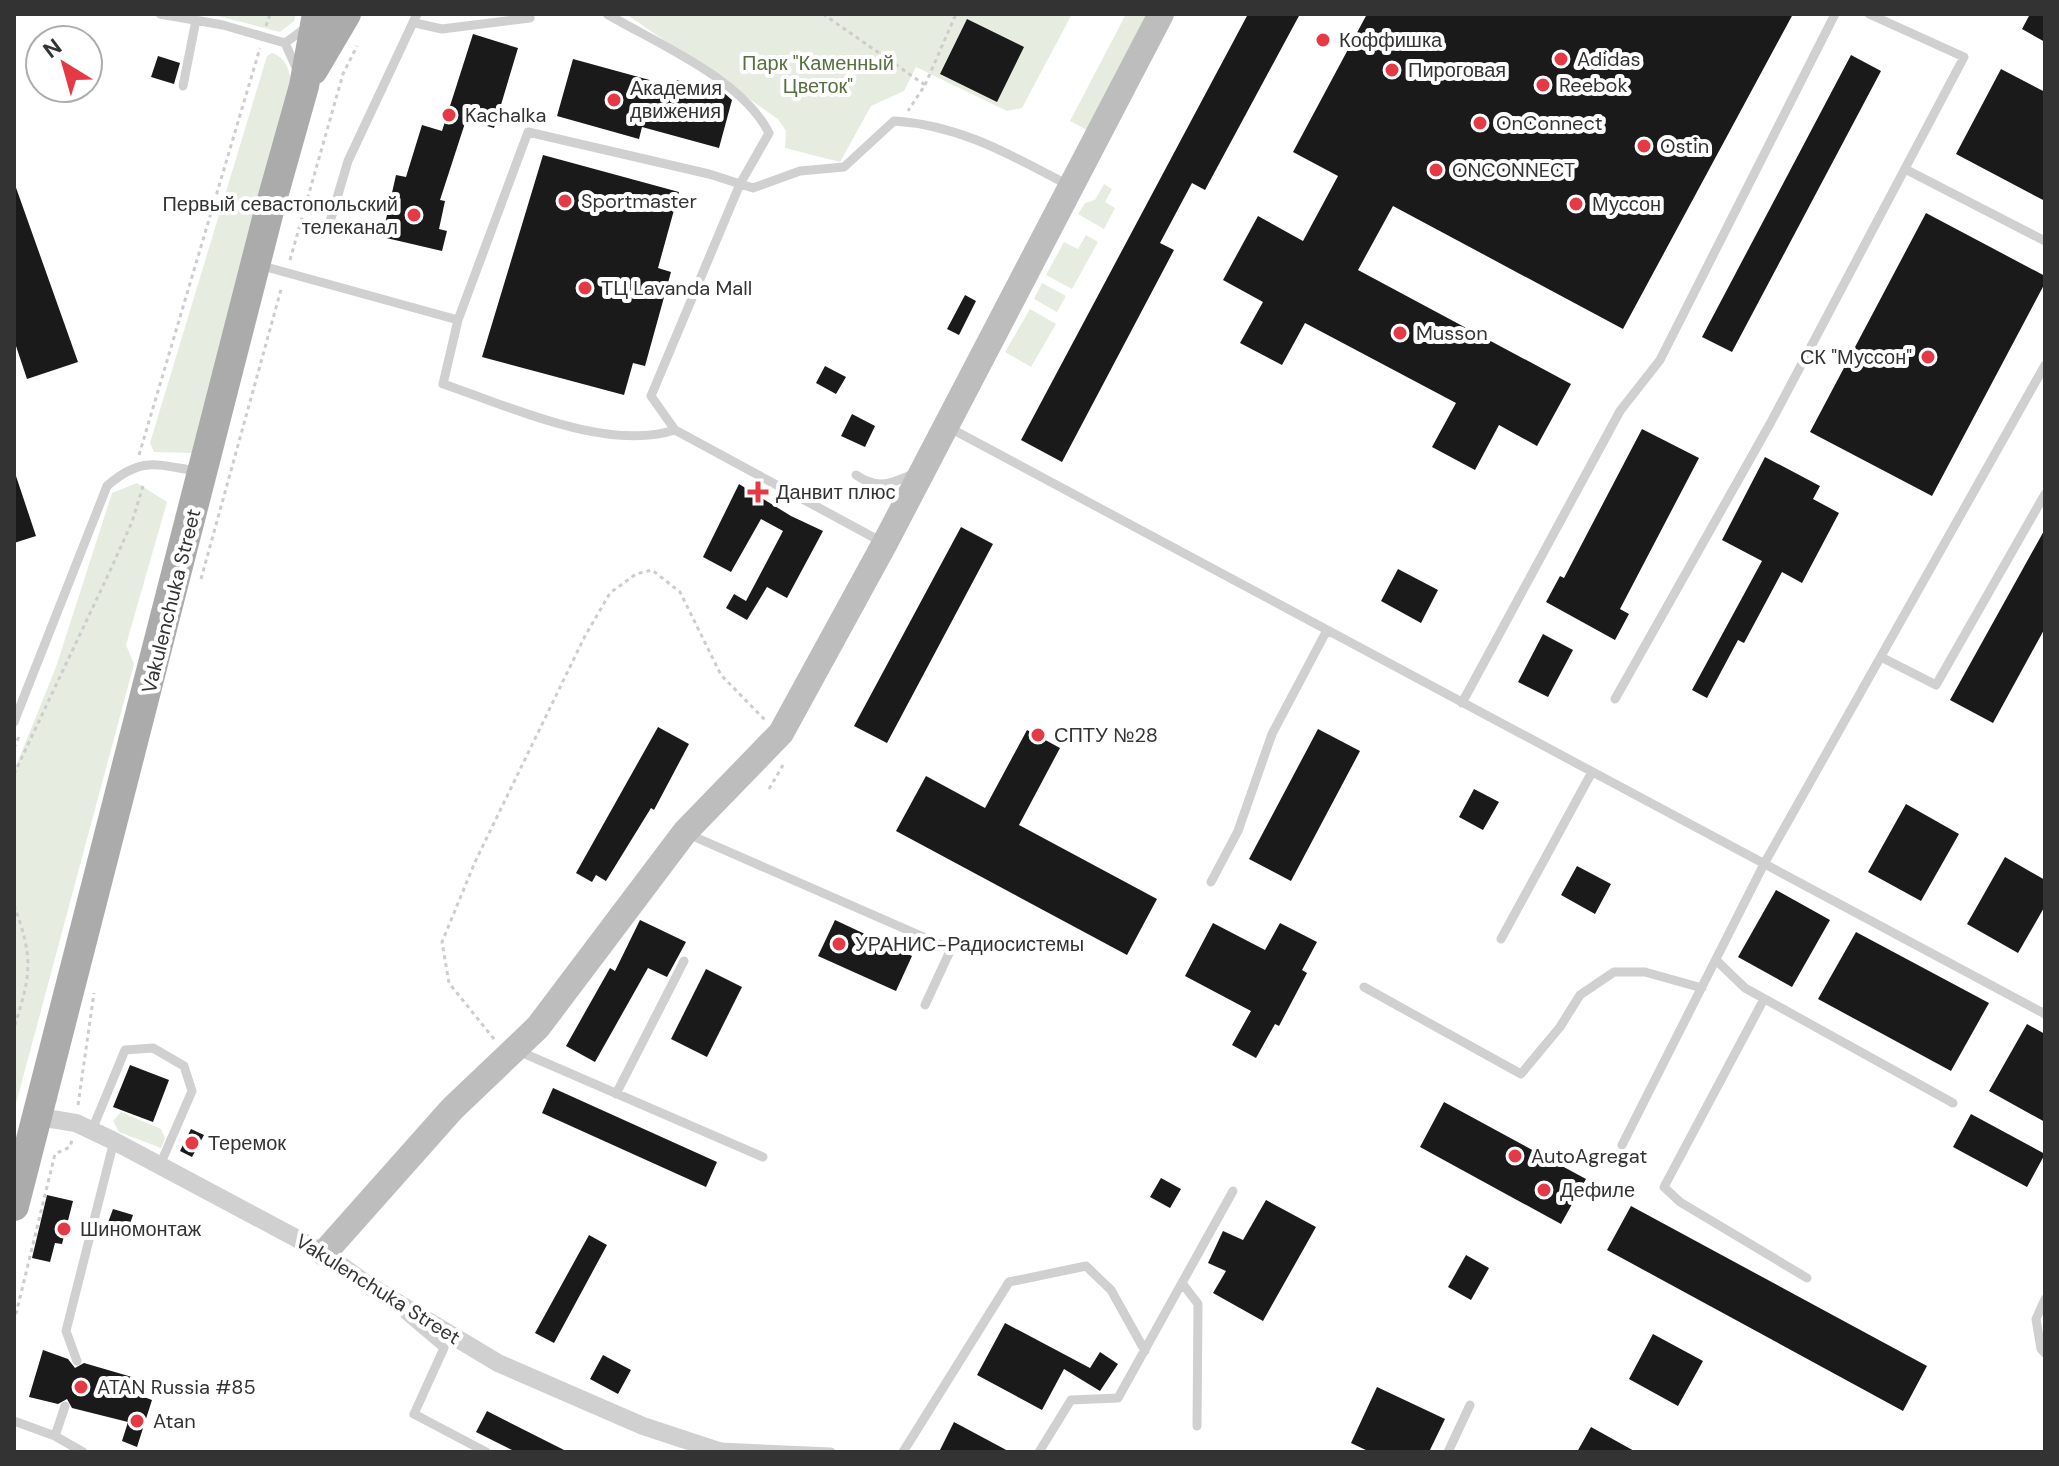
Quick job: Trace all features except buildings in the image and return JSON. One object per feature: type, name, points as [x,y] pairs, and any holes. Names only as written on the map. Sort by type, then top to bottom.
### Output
[{"type":"main road","name":"Vakulenchuka Street","points":[[14,1206],[255,264],[304,86],[315,18]]},
{"type":"main road","name":"Vakulenchuka Street","points":[[304,86],[352,27]]},
{"type":"street","points":[[324,1253],[452,1109],[538,1027],[685,832],[781,733],[947,427],[1161,14]]},
{"type":"street","name":"Vakulenchuka Street","points":[[39,1117],[84,1127],[160,1165],[324,1253],[368,1285],[498,1363],[643,1426],[717,1449]]},
{"type":"lane","points":[[160,14],[285,43]]},
{"type":"lane","points":[[607,14],[737,92],[759,112],[769,133],[740,184],[651,396],[675,430],[885,543]]},
{"type":"lane","points":[[1462,703],[1620,411],[1660,360],[1835,14]]},
{"type":"lane","points":[[1615,699],[1771,422],[1964,57],[1869,14]]},
{"type":"lane","points":[[329,225],[348,161],[416,18],[442,29],[531,15]]},
{"type":"lane","points":[[285,43],[315,18]]},
{"type":"lane","points":[[183,86],[196,20]]},
{"type":"lane","points":[[285,43],[304,86]]},
{"type":"lane","points":[[675,430],[654,437],[602,433],[443,384],[458,320],[528,132],[753,188],[800,171],[844,167],[894,121],[934,124],[1006,152],[1070,186]]},
{"type":"lane","points":[[1905,169],[2045,241]]},
{"type":"lane","points":[[255,264],[458,320]]},
{"type":"lane","points":[[1622,1145],[1764,864],[2045,365]]},
{"type":"lane","points":[[947,427],[2045,1014]]},
{"type":"lane","points":[[14,722],[107,486],[129,467],[136,466],[158,465],[203,473]]},
{"type":"lane","points":[[856,475],[872,486],[889,485],[924,469]]},
{"type":"lane","points":[[1881,657],[1936,685],[2045,494]]},
{"type":"lane","points":[[1211,882],[1238,831],[1272,734],[1327,630]]},
{"type":"lane","points":[[1501,939],[1592,772]]},
{"type":"lane","points":[[685,832],[951,949],[925,1005]]},
{"type":"lane","points":[[1716,960],[1745,988],[1953,1103]]},
{"type":"lane","points":[[616,1094],[684,961]]},
{"type":"lane","points":[[1364,987],[1521,1074],[1560,1027],[1580,995],[1614,972],[1645,972],[1702,988]]},
{"type":"lane","points":[[1764,999],[1664,1187],[1680,1202],[1807,1278]]},
{"type":"lane","points":[[84,1127],[125,1050],[153,1048],[184,1066],[192,1091],[160,1165]]},
{"type":"lane","points":[[510,1052],[763,1157]]},
{"type":"lane","points":[[77,1361],[66,1331],[114,1141]]},
{"type":"lane","points":[[1039,1452],[1071,1400],[1118,1398],[1233,1191]]},
{"type":"lane","points":[[903,1452],[1009,1282],[1086,1266],[1111,1290],[1145,1351]]},
{"type":"lane","points":[[1182,1283],[1198,1304],[1197,1426]]},
{"type":"lane","points":[[368,1285],[444,1348],[414,1414],[486,1452]]},
{"type":"lane","points":[[2045,1299],[2036,1319],[2041,1349],[2045,1353]]},
{"type":"lane","points":[[1448,1452],[1470,1405]]},
{"type":"lane","points":[[55,1436],[65,1406]]},
{"type":"lane","points":[[14,1421],[55,1436],[83,1452]]},
{"type":"lane","points":[[717,1449],[831,1452]]},
{"type":"path","points":[[823,14],[925,85]]},
{"type":"path","points":[[908,111],[925,85],[956,14]]},
{"type":"path","points":[[200,583],[343,74],[352,27]]},
{"type":"path","points":[[136,466],[263,37]]},
{"type":"path","points":[[14,774],[115,560],[143,486]]},
{"type":"path","points":[[510,1052],[449,983],[442,942],[541,726],[610,593],[636,574],[652,570],[680,592],[721,675],[755,712],[781,733]]},
{"type":"path","points":[[14,905],[30,956],[30,979],[14,1028]]},
{"type":"path","points":[[14,1322],[55,1154],[70,1147],[84,1127],[94,993]]},
{"type":"green space","points":[[210,14],[296,14],[294,21],[280,32]]},
{"type":"green space","name":"Парк \"Каменный Цветок\"","points":[[626,14],[1072,14],[1022,108],[1007,111],[916,67],[904,91],[871,106],[840,162],[785,148],[786,131],[778,119]]},
{"type":"green space","points":[[1126,14],[1153,14],[1091,132],[1070,121]]},
{"type":"green space","points":[[272,53],[285,62],[292,86],[196,453],[154,452],[150,443],[267,56]]},
{"type":"green space","points":[[1104,184],[1112,189],[1105,202],[1115,208],[1104,229],[1078,214],[1085,203],[1095,200]]},
{"type":"green space","points":[[1086,235],[1098,242],[1072,289],[1046,275],[1064,242],[1078,249]]},
{"type":"green space","points":[[1042,283],[1066,296],[1057,312],[1034,299]]},
{"type":"green space","points":[[1030,309],[1056,324],[1031,367],[1005,352]]},
{"type":"green space","points":[[137,483],[167,502],[126,645],[134,664],[14,1111],[14,771],[56,667],[112,493]]},
{"type":"green space","points":[[121,1112],[161,1129],[165,1138],[161,1148],[119,1132],[113,1121]]},
{"type":"place","name":"Коффишка","points":[[1323,40]]},
{"type":"place","name":"Adidas","points":[[1561,59]]},
{"type":"place","name":"Пироговая","points":[[1392,70]]},
{"type":"place","name":"Reebok","points":[[1543,85]]},
{"type":"place","name":"Академия движения","points":[[614,100]]},
{"type":"place","name":"Kachalka","points":[[449,115]]},
{"type":"place","name":"OnConnect","points":[[1480,123]]},
{"type":"place","name":"Ostin","points":[[1644,146]]},
{"type":"place","name":"ONCONNECT","points":[[1436,170]]},
{"type":"place","name":"Sportmaster","points":[[565,201]]},
{"type":"place","name":"Муссон","points":[[1576,204]]},
{"type":"place","name":"Первый севастопольский телеканал","points":[[414,215]]},
{"type":"place","name":"ТЦ Lavanda Mall","points":[[585,288]]},
{"type":"place","name":"Musson","points":[[1400,333]]},
{"type":"place","name":"СК \"Муссон\"","points":[[1928,357]]},
{"type":"place","name":"Данвит плюс","points":[[758,492]]},
{"type":"place","name":"СПТУ №28","points":[[1038,735]]},
{"type":"place","name":"УРАНИС-Радиосистемы","points":[[839,944]]},
{"type":"place","name":"Теремок","points":[[192,1143]]},
{"type":"place","name":"AutoAgregat","points":[[1515,1156]]},
{"type":"place","name":"Дефиле","points":[[1544,1190]]},
{"type":"place","name":"Шиномонтаж","points":[[64,1229]]},
{"type":"place","name":"ATAN Russia #85","points":[[81,1387]]},
{"type":"place","name":"Atan","points":[[137,1421]]}]
